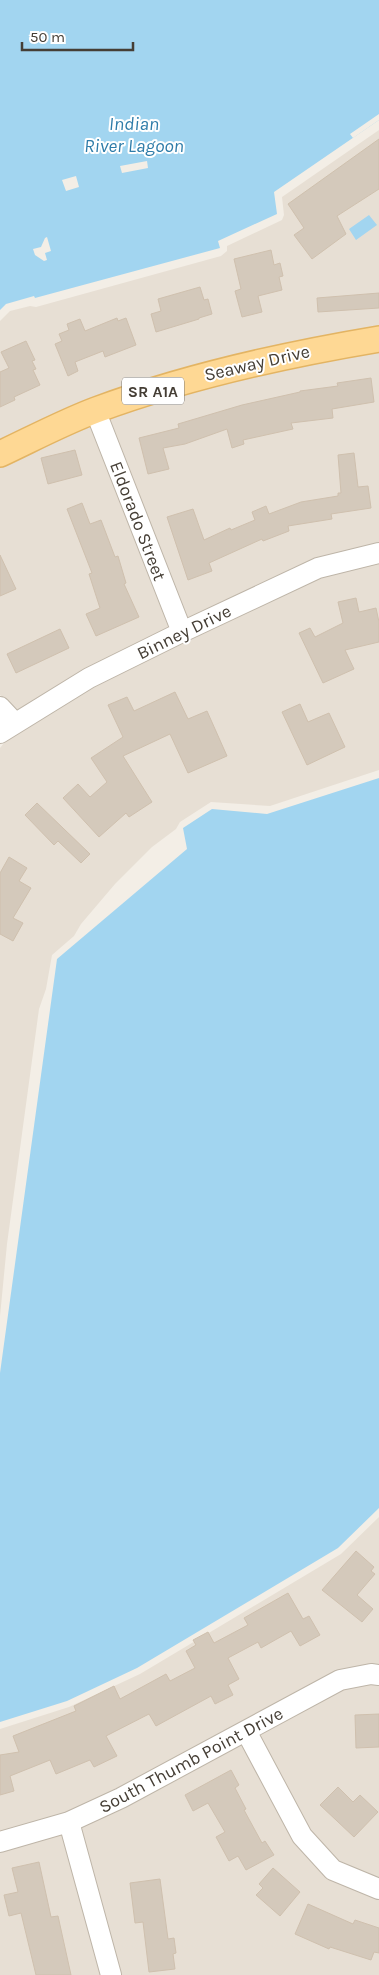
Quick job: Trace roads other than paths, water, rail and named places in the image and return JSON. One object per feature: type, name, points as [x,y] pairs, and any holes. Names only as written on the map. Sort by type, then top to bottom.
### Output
[{"type":"main road","name":"Seaway Drive","points":[[0,454],[95,410],[195,378],[298,353],[379,339]]},
{"type":"street","name":"Eldorado Street","points":[[95,410],[182,632]]},
{"type":"street","name":"Binney Drive","points":[[4,731],[89,678],[182,632],[318,568],[379,552]]},
{"type":"street","points":[[0,707],[4,731]]},
{"type":"street","name":"South Thumb Point Drive","points":[[0,1842],[70,1822],[121,1798],[340,1680],[371,1674],[379,1675]]},
{"type":"street","points":[[246,1731],[302,1836],[333,1870],[365,1885],[379,1889]]},
{"type":"street","points":[[70,1822],[111,1975]]},
{"type":"water","name":"Indian River Lagoon","points":[[0,0],[379,0],[379,120],[274,192],[277,214],[218,241],[220,248],[35,298],[34,296],[6,304],[0,310]]},
{"type":"water","points":[[369,215],[377,225],[356,240],[349,229]]},
{"type":"water","points":[[379,778],[379,1508],[338,1548],[137,1668],[67,1701],[0,1722],[0,1373],[57,959],[187,849],[183,828],[212,809],[267,814]]}]
